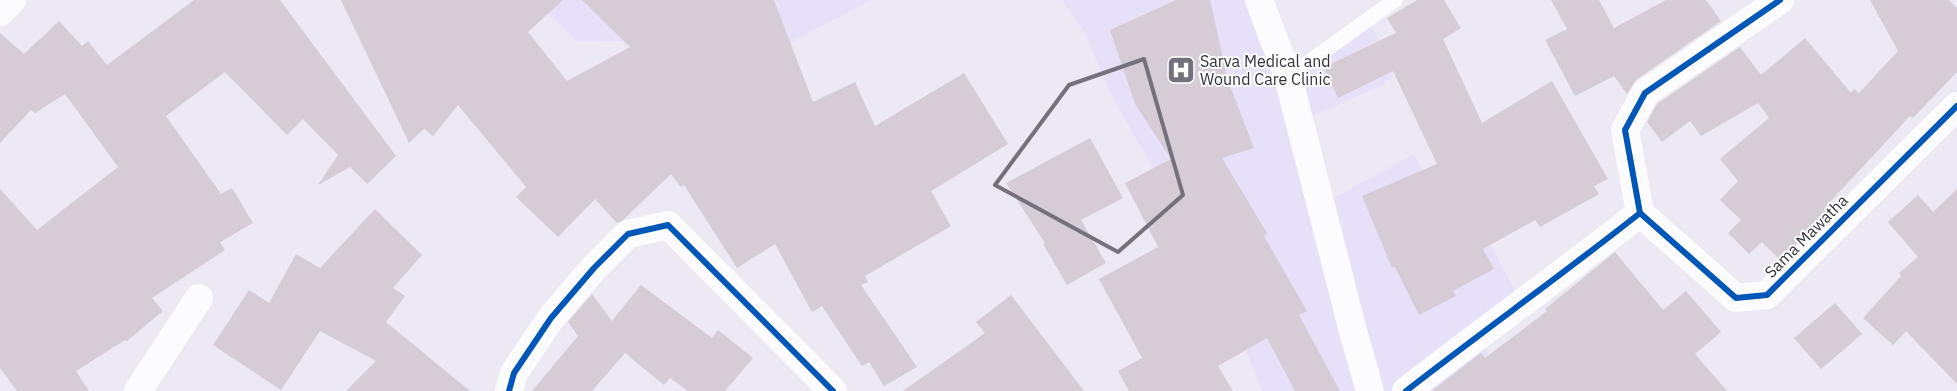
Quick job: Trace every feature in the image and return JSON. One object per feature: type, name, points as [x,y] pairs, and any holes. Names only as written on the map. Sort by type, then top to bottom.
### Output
[{"type":"street","points":[[0,12],[12,0]]},
{"type":"street","points":[[1260,0],[1288,77],[1370,391]]},
{"type":"street","points":[[1406,391],[1476,336],[1561,275],[1640,213],[1625,130],[1645,93],[1780,0]]},
{"type":"street","name":"Sama Mawatha","points":[[1640,213],[1736,298],[1767,295],[1957,106]]},
{"type":"street","points":[[509,391],[514,373],[551,318],[594,268],[628,234],[668,225],[833,391]]},
{"type":"street","points":[[138,391],[199,298]]},
{"type":"lane","points":[[1288,77],[1395,0]]},
{"type":"highlighted area","points":[[1144,59],[1183,195],[1118,252],[995,185],[1069,85]]},
{"type":"shaded area","points":[[535,0],[871,0],[792,42],[577,41]]},
{"type":"shaded area","points":[[1062,0],[1259,0],[1288,76],[1367,21],[1397,67],[1394,73],[1385,84],[1300,122],[1321,205],[1414,154],[1441,208],[1487,238],[1522,305],[1477,336],[1512,391],[1262,391],[1223,290],[1110,93],[1084,31]]},
{"type":"building","points":[[194,0],[280,0],[396,156],[367,184],[350,167],[318,185],[338,155],[303,119],[287,135],[225,72],[166,116],[221,194],[232,188],[253,223],[220,242],[225,250],[152,298],[163,311],[127,341],[125,340],[76,371],[89,391],[17,391],[0,368],[0,189],[37,230],[118,167],[65,94],[35,113],[31,110],[0,143],[0,33],[24,54],[59,21],[82,46],[88,41],[107,65]]},
{"type":"building","points":[[341,0],[563,0],[528,32],[567,81],[630,47],[582,0],[774,0],[813,102],[855,82],[875,126],[964,73],[1008,144],[931,191],[951,226],[865,276],[868,282],[861,285],[917,367],[884,386],[869,362],[862,366],[822,306],[812,312],[775,244],[737,268],[684,185],[681,187],[671,174],[623,220],[617,223],[595,199],[558,237],[516,197],[526,187],[458,105],[433,136],[424,129],[409,143]]},
{"type":"building","points":[[1176,0],[1210,0],[1228,81],[1254,148],[1222,158],[1267,233],[1264,236],[1307,311],[1299,315],[1340,391],[1295,391],[1267,338],[1218,366],[1233,391],[1129,391],[1118,371],[1142,358],[1099,279],[1158,247],[1125,183],[1171,159],[1135,104],[1110,30]]},
{"type":"building","points":[[1417,0],[1444,0],[1461,28],[1443,39],[1482,123],[1552,81],[1608,179],[1594,186],[1599,194],[1540,227],[1535,220],[1483,249],[1494,269],[1453,291],[1456,296],[1419,315],[1395,267],[1392,268],[1362,196],[1437,164],[1393,71],[1338,98],[1324,67],[1396,33],[1387,18]]},
{"type":"building","points":[[1551,0],[1599,0],[1614,28],[1666,0],[1706,0],[1721,21],[1636,80],[1627,94],[1614,76],[1575,96],[1545,40],[1567,29]]},
{"type":"building","points":[[1870,0],[1949,0],[1957,8],[1957,72],[1913,118],[1910,116],[1830,202],[1834,207],[1780,260],[1762,242],[1749,254],[1728,233],[1741,220],[1720,200],[1738,181],[1720,159],[1769,118],[1758,103],[1701,136],[1690,121],[1662,142],[1647,122],[1657,104],[1740,47],[1761,75],[1805,38],[1851,93],[1854,89],[1859,93],[1898,51]]},
{"type":"building","points":[[1090,138],[1123,198],[1081,220],[1106,263],[1067,285],[1043,244],[1045,243],[1006,183]]},
{"type":"building","points":[[1957,189],[1957,384],[1906,331],[1893,345],[1863,318],[1901,276],[1899,273],[1918,257],[1888,222],[1918,195],[1933,212]]},
{"type":"building","points":[[375,209],[422,255],[393,288],[405,296],[386,322],[470,391],[346,391],[376,361],[320,331],[281,390],[213,345],[249,290],[269,303],[296,254],[320,268]]},
{"type":"building","points":[[1615,252],[1663,310],[1686,291],[1721,332],[1695,354],[1727,391],[1432,391],[1481,353],[1485,358],[1547,311],[1545,309]]},
{"type":"building","points":[[641,285],[712,338],[718,330],[753,358],[725,391],[688,391],[670,378],[664,385],[625,353],[592,391],[532,391],[578,336],[568,322],[592,294],[612,321]]},
{"type":"building","points":[[1011,295],[1084,391],[903,391],[985,333],[976,322]]},
{"type":"building","points":[[1835,303],[1862,334],[1821,369],[1794,338]]},
{"type":"cycle path","points":[[1780,0],[1645,93],[1625,130],[1640,213],[1736,298],[1767,295],[1957,106]]},
{"type":"cycle path","points":[[1406,391],[1640,213]]},
{"type":"cycle path","points":[[509,391],[514,373],[551,318],[594,268],[628,234],[668,225],[833,391]]},
{"type":"place","name":"Sarva Medical and Wound Care Clinic","points":[[1181,70]]}]
